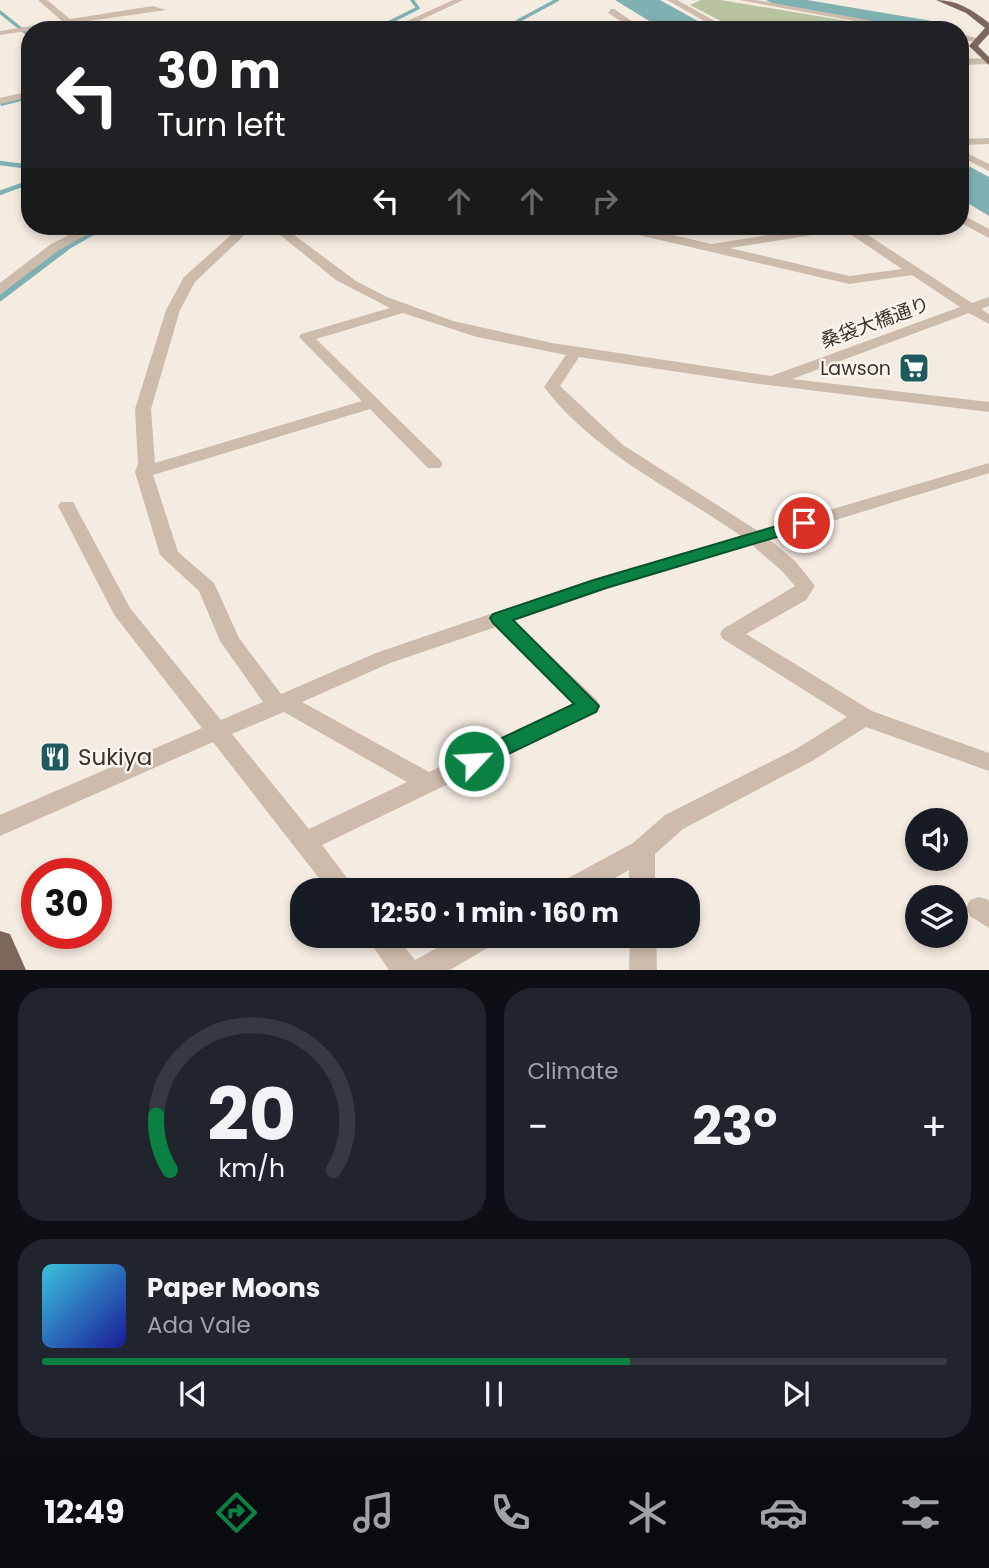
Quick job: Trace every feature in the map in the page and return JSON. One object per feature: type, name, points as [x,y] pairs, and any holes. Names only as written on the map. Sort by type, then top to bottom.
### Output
[{"type":"main road","points":[[940,0],[969,11],[984,34],[975,49],[988,61]]},
{"type":"main road","points":[[0,943],[13,970]]},
{"type":"street","points":[[43,0],[67,21]]},
{"type":"street","points":[[422,0],[432,11]]},
{"type":"street","points":[[411,21],[459,0]]},
{"type":"street","points":[[671,0],[710,21]]},
{"type":"street","points":[[743,0],[867,21]]},
{"type":"street","points":[[688,9],[697,5]]},
{"type":"street","points":[[74,21],[153,8],[162,10]]},
{"type":"street","points":[[611,11],[627,21]]},
{"type":"street","points":[[0,33],[21,30]]},
{"type":"street","points":[[984,34],[989,43]]},
{"type":"street","points":[[969,62],[988,61]]},
{"type":"street","points":[[0,102],[21,96]]},
{"type":"street","points":[[969,142],[989,141]]},
{"type":"street","points":[[969,157],[989,168]]},
{"type":"street","points":[[969,223],[989,234]]},
{"type":"street","points":[[0,290],[55,247],[78,235]]},
{"type":"street","points":[[238,235],[189,280],[173,310],[143,409],[147,464],[144,472],[169,555],[207,588],[230,641],[281,705],[428,783]]},
{"type":"street","points":[[286,235],[324,266],[352,284],[406,308],[506,339],[575,352],[773,380],[989,407]]},
{"type":"street","points":[[652,235],[849,280],[912,271]]},
{"type":"street","points":[[706,249],[791,235]]},
{"type":"street","points":[[858,235],[989,320]]},
{"type":"street","name":"桑袋大橋通り","points":[[773,380],[989,302]]},
{"type":"street","points":[[406,308],[306,337],[434,464]]},
{"type":"street","points":[[575,352],[552,387],[596,432],[621,451],[691,493],[754,539],[796,573],[805,586],[799,595],[730,634],[864,717],[989,762]]},
{"type":"street","points":[[144,472],[373,403]]},
{"type":"street","points":[[0,826],[383,658],[600,584],[989,468]]},
{"type":"street","points":[[67,506],[122,611],[216,733],[334,878]]},
{"type":"street","points":[[305,842],[589,706],[499,618]]},
{"type":"street","points":[[591,878],[642,850],[674,822],[804,755],[864,717]]},
{"type":"street","points":[[642,850],[642,878]]},
{"type":"street","points":[[389,948],[406,970]]},
{"type":"street","points":[[424,970],[463,948]]},
{"type":"street","points":[[643,948],[643,970]]},
{"type":"green space","points":[[701,0],[721,0],[848,21],[721,21],[690,5]]},
{"type":"water","points":[[615,0],[660,0],[698,21],[649,21]]},
{"type":"water","points":[[969,166],[989,177],[989,216],[969,204]]},
{"type":"waterway","points":[[392,21],[418,8],[412,0]]},
{"type":"waterway","points":[[518,21],[557,0]]},
{"type":"waterway","points":[[775,0],[898,21]]},
{"type":"waterway","points":[[0,12],[21,29]]},
{"type":"waterway","points":[[2,104],[21,99]]},
{"type":"waterway","points":[[0,163],[21,166]]},
{"type":"waterway","points":[[0,193],[21,185]]},
{"type":"waterway","points":[[64,249],[89,235]]},
{"type":"waterway","points":[[0,298],[64,249]]},
{"type":"place","name":"Lawson","points":[[914,368]]},
{"type":"place","name":"Sukiya","points":[[55,757]]},
{"type":"route","points":[[474,761],[589,706],[499,618],[600,584],[804,523]]}]
